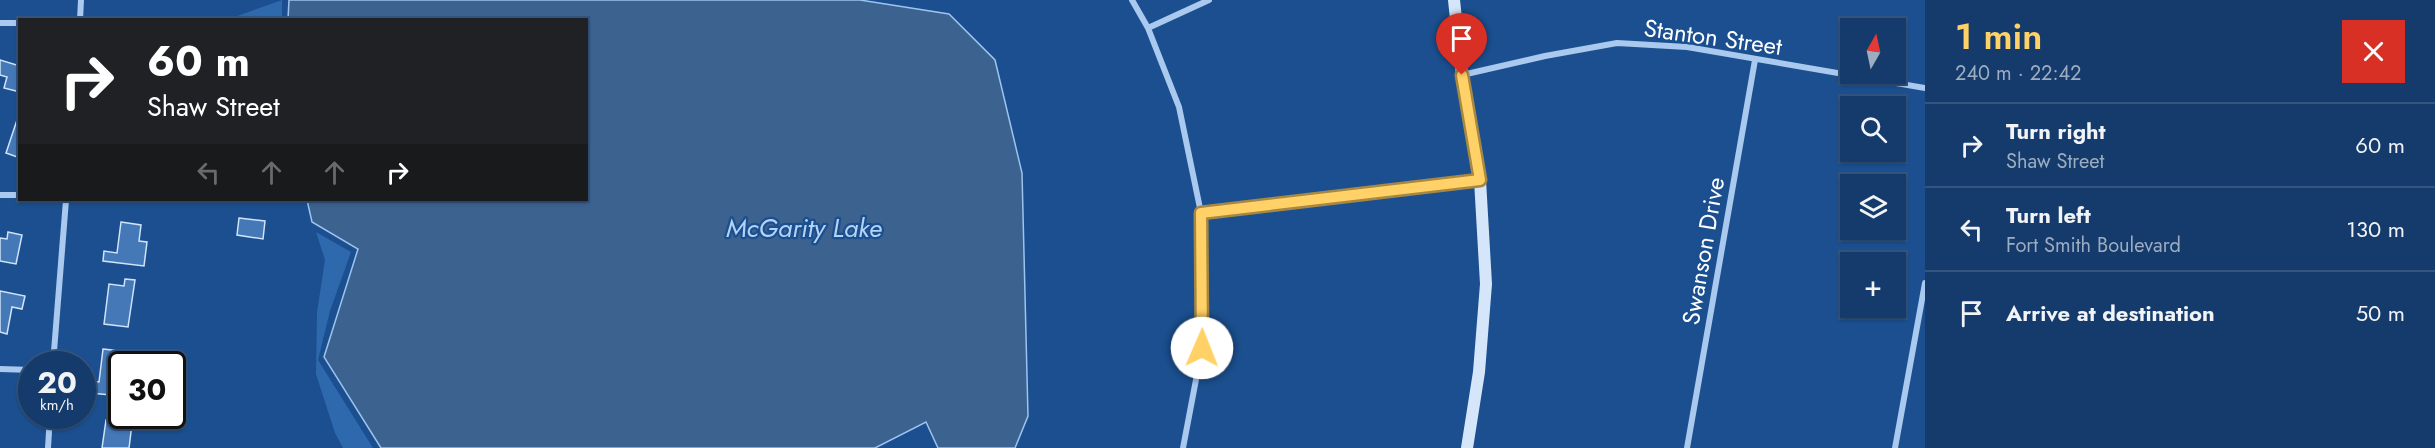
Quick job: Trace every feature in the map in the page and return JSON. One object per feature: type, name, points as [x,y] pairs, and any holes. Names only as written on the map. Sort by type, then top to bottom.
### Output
[{"type":"street","points":[[80,18],[81,0]]},
{"type":"street","points":[[1132,0],[1148,28],[1179,106],[1201,213],[1202,348],[1183,448]]},
{"type":"street","points":[[1148,28],[1209,0]]},
{"type":"street","points":[[1454,0],[1462,75],[1480,180],[1486,284],[1479,372],[1467,448]]},
{"type":"street","points":[[0,23],[18,23]]},
{"type":"street","name":"Stanton Street","points":[[1462,75],[1545,56],[1617,43],[1687,47],[1925,88]]},
{"type":"street","name":"Swanson Drive","points":[[1687,448],[1755,60]]},
{"type":"street","points":[[1201,213],[1480,180]]},
{"type":"street","points":[[0,195],[18,195]]},
{"type":"street","points":[[54,351],[66,201]]},
{"type":"street","points":[[1895,448],[1925,283]]},
{"type":"street","points":[[0,369],[18,370]]},
{"type":"street","points":[[48,448],[49,429]]},
{"type":"shaded area","points":[[282,0],[282,18],[232,18]]},
{"type":"shaded area","points":[[316,232],[351,252],[330,311],[318,360],[373,448],[343,448],[335,433],[316,374],[317,312],[325,260]]},
{"type":"water","name":"McGarity Lake","points":[[289,0],[860,0],[949,14],[995,60],[1022,173],[1028,416],[1015,448],[938,448],[926,422],[875,448],[381,448],[324,357],[358,249],[312,222],[307,201],[588,201],[588,18],[288,18]]},
{"type":"building","points":[[0,60],[18,65],[18,92],[4,88],[7,77],[0,75]]},
{"type":"building","points":[[18,117],[18,157],[6,153]]},
{"type":"building","points":[[239,218],[265,221],[263,239],[237,235]]},
{"type":"building","points":[[121,222],[141,225],[139,241],[147,242],[144,266],[103,261],[104,251],[117,253]]},
{"type":"building","points":[[8,232],[22,235],[16,264],[0,261],[0,238],[7,239]]},
{"type":"building","points":[[125,279],[135,280],[128,327],[104,324],[109,284],[124,286]]},
{"type":"building","points":[[0,291],[25,296],[22,309],[12,307],[7,334],[0,332]]},
{"type":"building","points":[[103,349],[121,351],[108,351],[108,395],[96,394],[96,382],[99,382]]},
{"type":"building","points":[[106,420],[108,420],[108,429],[131,429],[129,448],[102,448]]},
{"type":"route","points":[[1202,348],[1201,213],[1480,180],[1462,75]]}]
